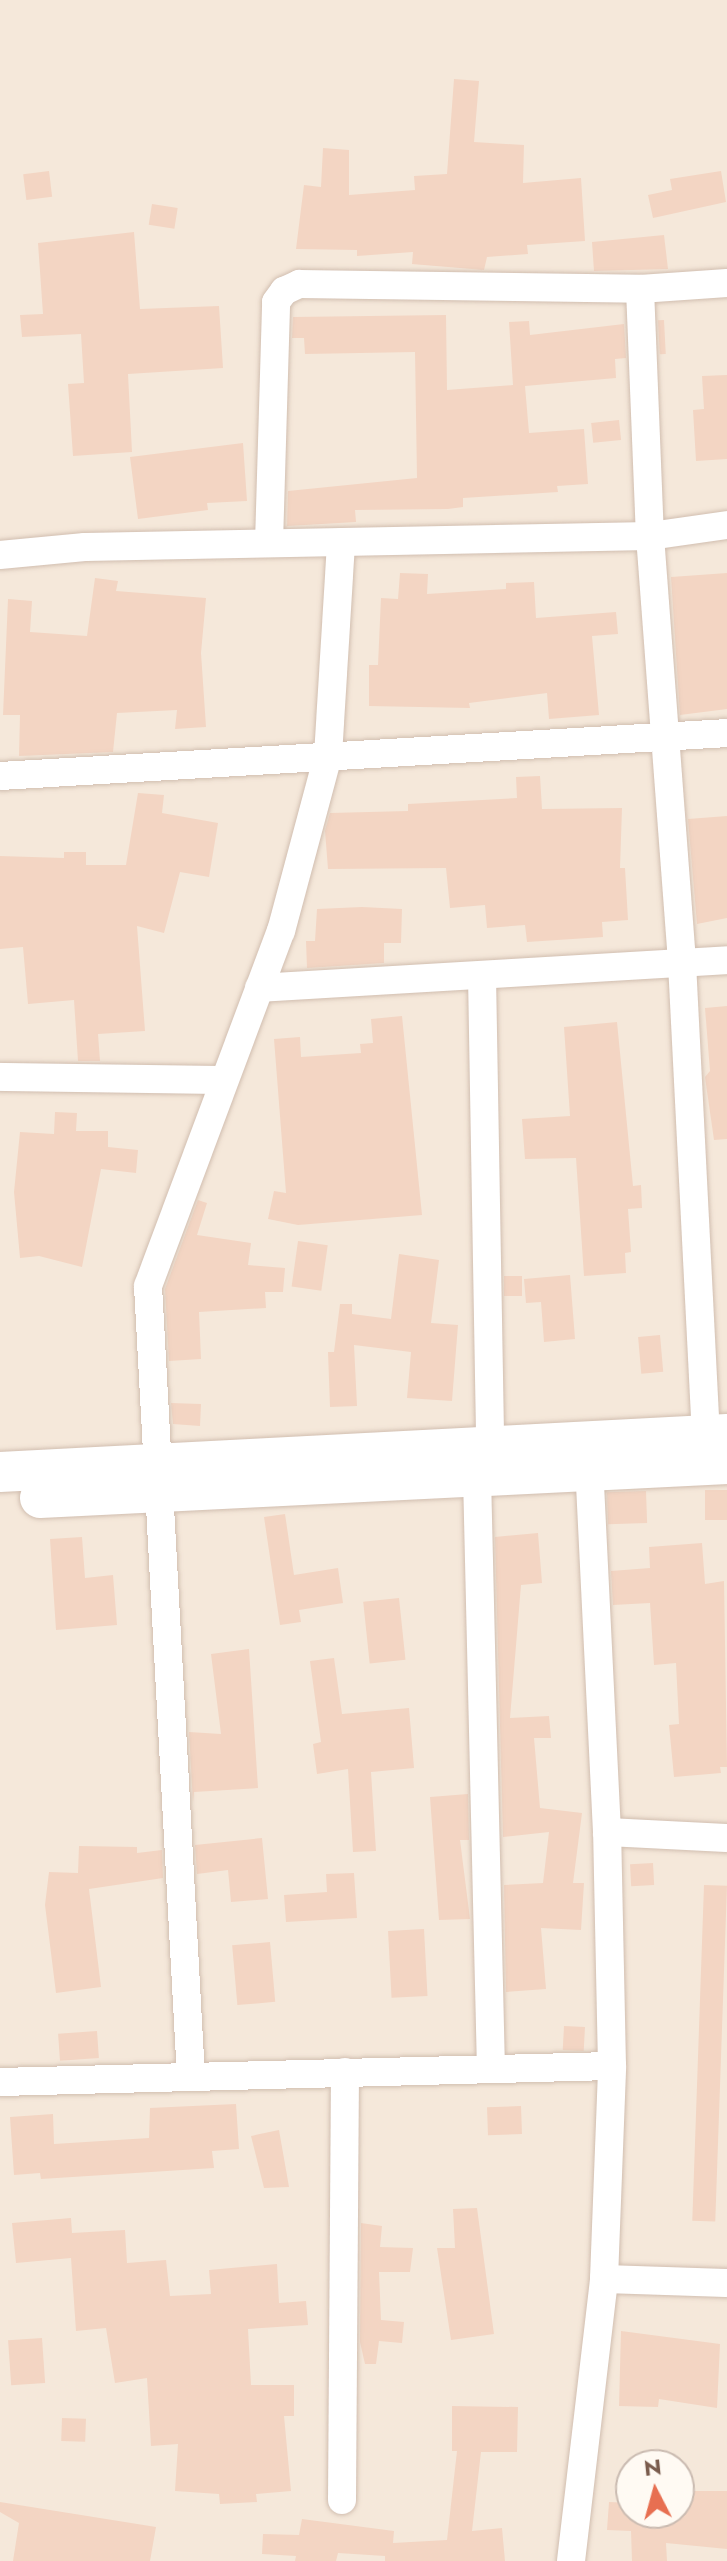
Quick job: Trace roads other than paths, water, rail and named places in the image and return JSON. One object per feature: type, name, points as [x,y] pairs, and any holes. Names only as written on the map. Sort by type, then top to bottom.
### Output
[{"type":"main road","points":[[0,1500],[155,1479],[720,1444]]},
{"type":"main road","points":[[484,1461],[589,1470],[720,1444]]},
{"type":"main road","points":[[0,1472],[155,1479]]},
{"type":"street","points":[[269,543],[276,302],[284,291],[299,284],[640,289],[727,283]]},
{"type":"street","points":[[640,289],[650,536],[720,1444]]},
{"type":"street","points":[[0,555],[269,543],[650,536],[727,525]]},
{"type":"street","points":[[191,2077],[155,1479],[148,1286],[281,931],[328,756],[341,542]]},
{"type":"street","points":[[0,777],[328,756],[666,740],[727,733]]},
{"type":"street","points":[[259,988],[727,960]]},
{"type":"street","points":[[482,975],[491,2069]]},
{"type":"street","points":[[0,1077],[223,1080]]},
{"type":"street","points":[[571,2561],[604,2279],[612,2066],[607,1832],[589,1470]]},
{"type":"street","points":[[607,1832],[727,1838]]},
{"type":"street","points":[[0,2082],[612,2066]]},
{"type":"street","points":[[342,2500],[345,2072]]},
{"type":"street","points":[[604,2279],[727,2283]]}]
